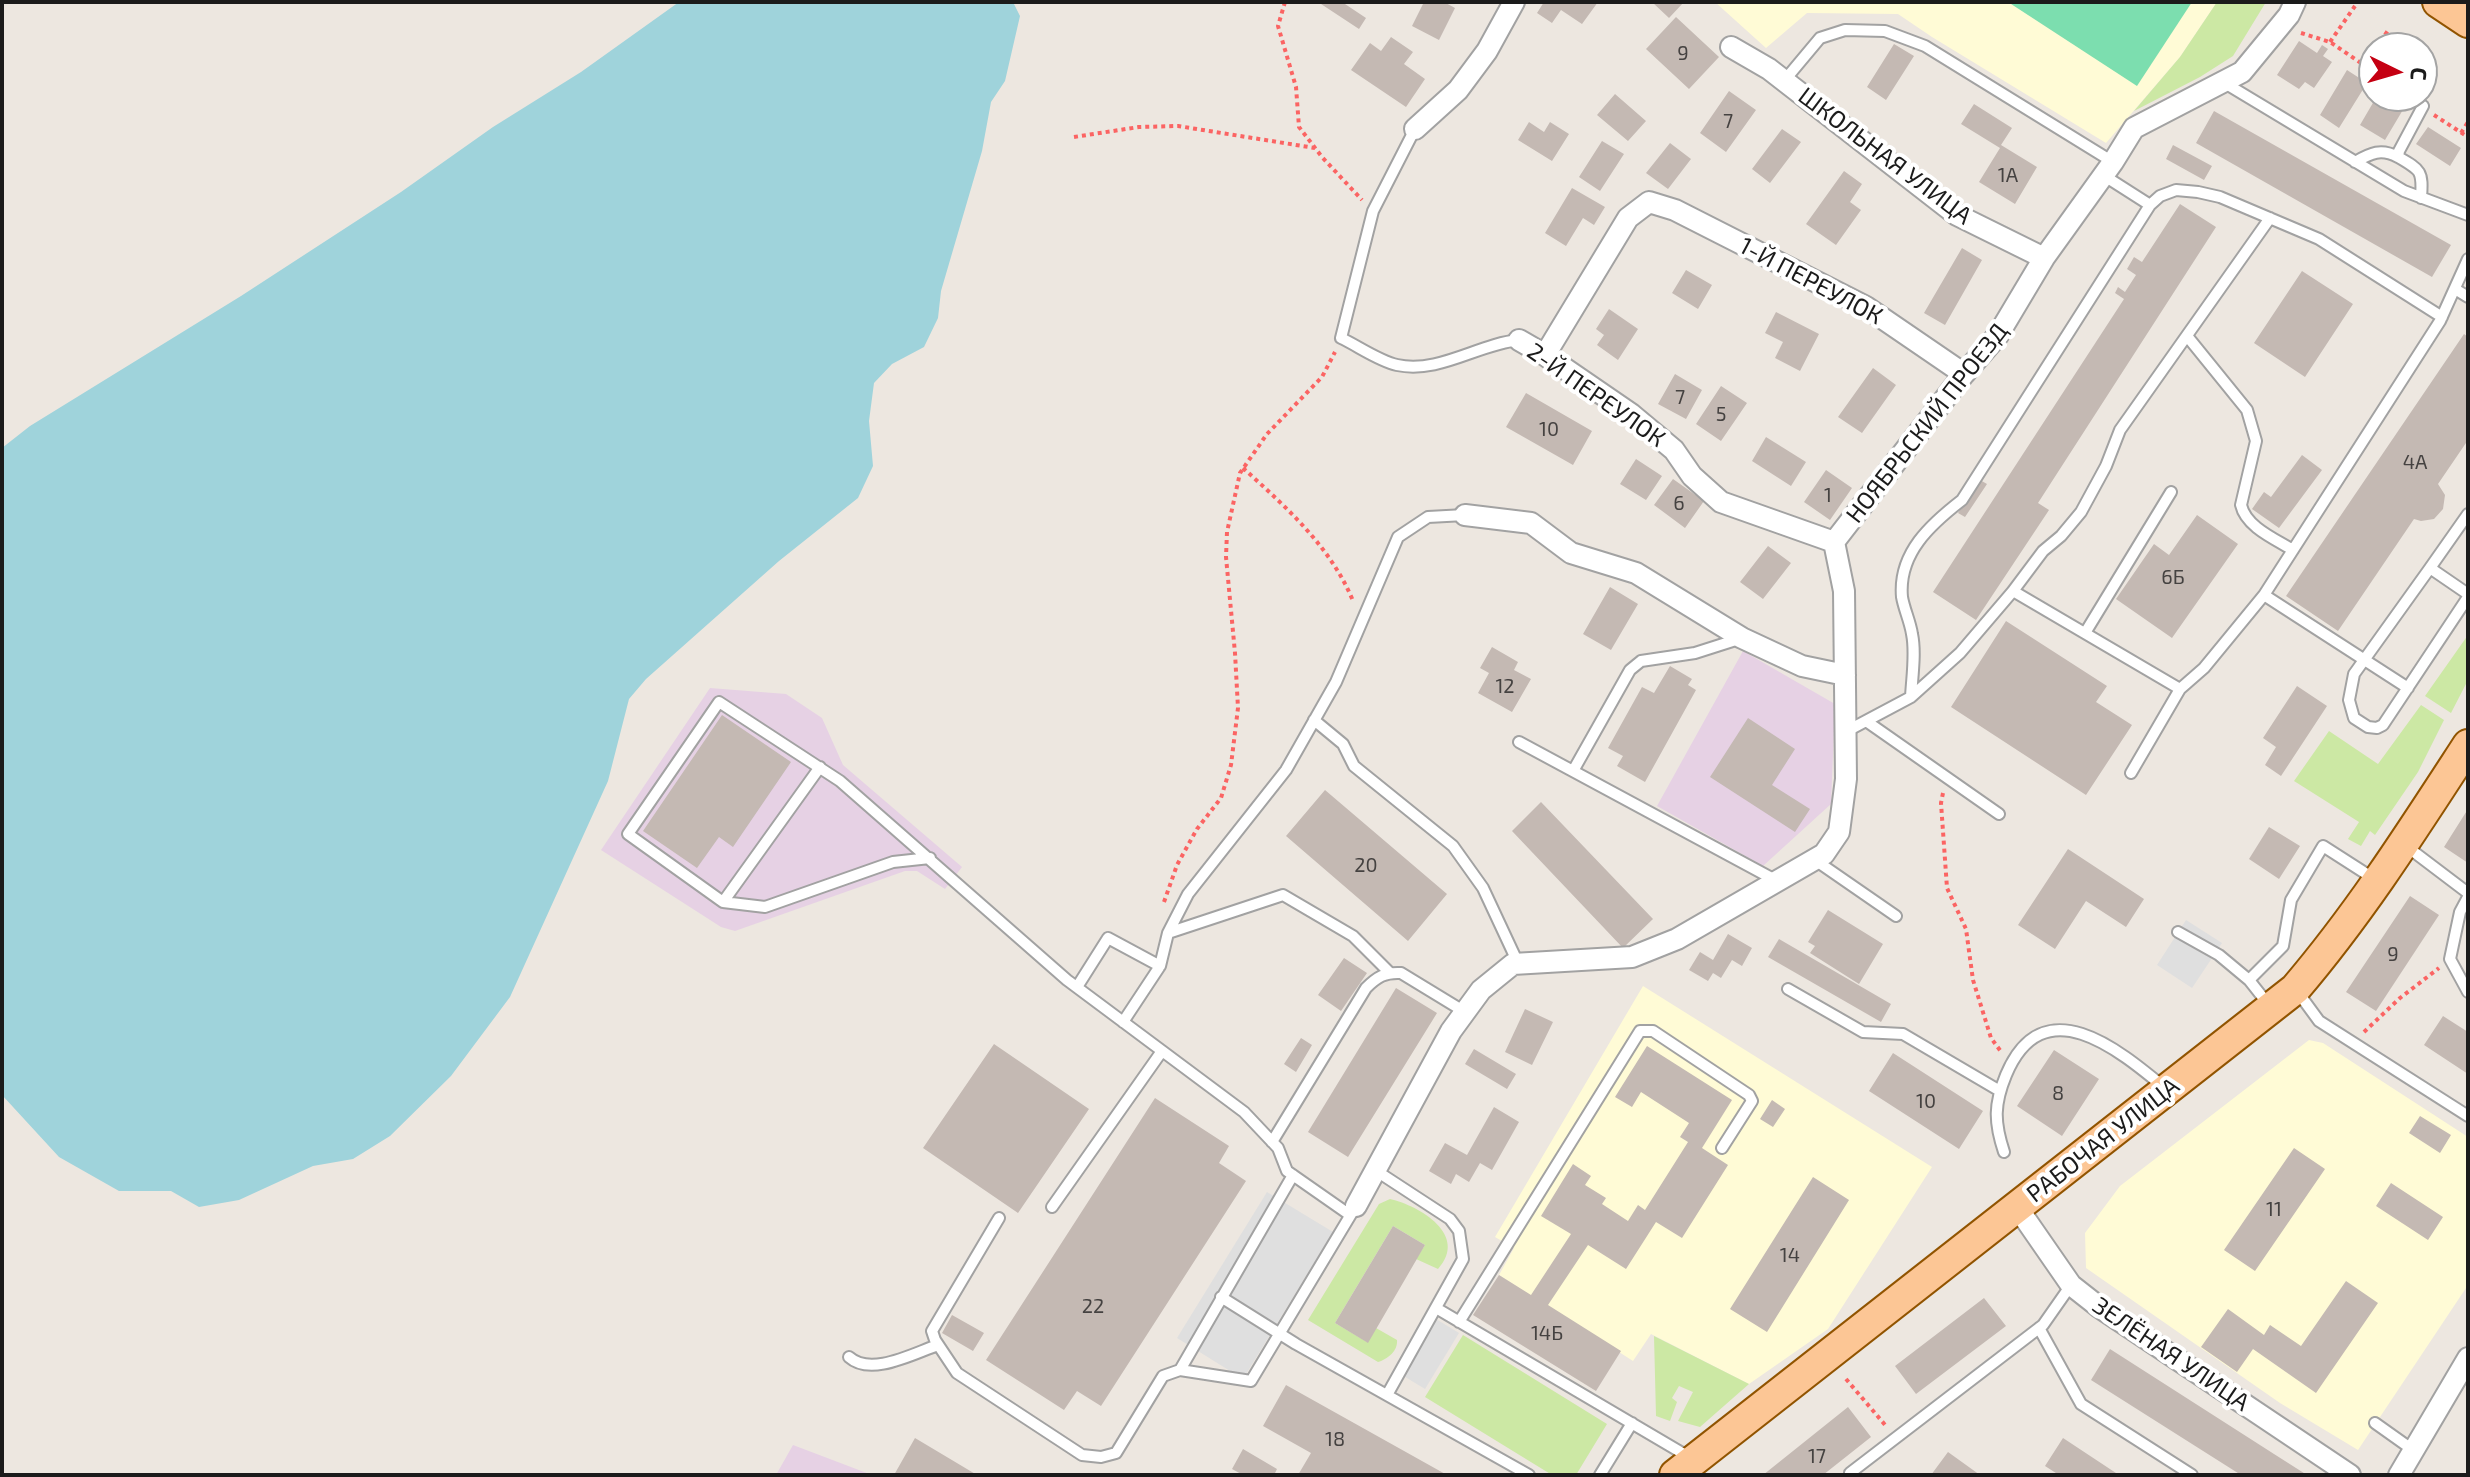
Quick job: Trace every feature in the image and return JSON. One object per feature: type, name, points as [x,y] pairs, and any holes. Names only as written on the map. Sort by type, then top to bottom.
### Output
[{"type":"main road","name":"РАБОЧАЯ УЛИЦА","points":[[1689,1468],[2295,989],[2326,953],[2404,844],[2468,745]]},
{"type":"street","points":[[1415,129],[1458,90],[1487,51],[1514,2]]},
{"type":"street","name":"НОЯБРЬСКИЙ ПРОЕЗД","points":[[1518,963],[1632,957],[1677,939],[1824,854],[1839,832],[1846,779],[1844,591],[1834,542],[1964,374],[1998,335],[2044,258],[2134,128],[2242,72],[2295,2]]},
{"type":"street","name":"ШКОЛЬНАЯ УЛИЦА","points":[[1731,47],[1784,81],[1957,215],[2044,258]]},
{"type":"street","name":"1-Й ПЕРЕУЛОК","points":[[1545,355],[1628,218],[1649,202],[1675,210],[1866,307],[1964,374]]},
{"type":"street","name":"2-Й ПЕРЕУЛОК","points":[[1519,340],[1631,414],[1674,450],[1692,476],[1721,502],[1834,542]]},
{"type":"street","points":[[1465,515],[1531,523],[1571,553],[1636,573],[1742,638],[1802,666],[1845,675]]},
{"type":"street","points":[[1353,1211],[1451,1031],[1481,990],[1518,963]]},
{"type":"street","name":"ЗЕЛЁНАЯ УЛИЦА","points":[[2017,1207],[2071,1285],[2099,1307],[2350,1475]]},
{"type":"street","points":[[2399,1475],[2468,1358]]},
{"type":"lane","points":[[1784,81],[1820,38],[1845,30],[1885,31],[1925,46],[2108,169],[2150,205]]},
{"type":"lane","points":[[2223,82],[2404,191],[2468,215]]},
{"type":"lane","points":[[2398,157],[2420,112]]},
{"type":"lane","points":[[1415,129],[1373,211],[1341,338],[1396,365],[1426,365],[1453,360],[1500,342],[1519,340]]},
{"type":"lane","points":[[2355,162],[2376,151],[2387,151],[2419,169],[2423,179],[2421,198]]},
{"type":"lane","points":[[1911,697],[1913,636],[1902,596],[1905,570],[1916,541],[1939,517],[1962,500],[2150,205],[2160,196],[2176,190],[2220,197],[2319,239],[2442,317]]},
{"type":"lane","points":[[1847,731],[1911,697],[1960,653],[2043,551],[2061,536],[2081,512],[2106,466],[2120,430],[2270,218]]},
{"type":"lane","points":[[2131,773],[2180,689],[2204,668],[2264,595],[2442,317],[2468,259]]},
{"type":"lane","points":[[2455,289],[2468,297]]},
{"type":"lane","points":[[2187,336],[2247,410],[2256,441],[2242,512],[2250,522],[2293,550]]},
{"type":"lane","points":[[2085,633],[2171,492]]},
{"type":"lane","points":[[2430,568],[2468,596],[2383,725],[2368,727],[2354,718],[2349,700],[2354,674],[2468,514]]},
{"type":"lane","points":[[1123,1022],[1160,966],[1168,933],[1188,894],[1286,770],[1336,682],[1398,537],[1428,517],[1465,515]]},
{"type":"lane","points":[[2013,591],[2180,689]]},
{"type":"lane","points":[[2264,595],[2408,688]]},
{"type":"lane","points":[[1573,771],[1630,670],[1641,661],[1695,653],[1742,638]]},
{"type":"lane","points":[[930,858],[893,862],[765,907],[723,902],[628,834],[719,702],[840,781],[930,858],[1077,987],[1244,1112],[1278,1148],[1287,1171],[1353,1211],[1251,1381],[1180,1370],[1163,1376],[1116,1453],[1101,1457],[1082,1455],[957,1373],[932,1331],[999,1218]]},
{"type":"lane","points":[[1314,720],[1343,744],[1354,766],[1453,846],[1483,888],[1518,963]]},
{"type":"lane","points":[[1866,721],[1999,814]]},
{"type":"lane","points":[[1519,742],[1777,881]]},
{"type":"lane","points":[[723,902],[820,767]]},
{"type":"lane","points":[[2404,844],[2468,895],[2460,912],[2450,959],[2468,992]]},
{"type":"lane","points":[[2249,980],[2283,946],[2291,900],[2323,846],[2377,881]]},
{"type":"lane","points":[[1815,860],[1896,916]]},
{"type":"lane","points":[[1168,933],[1283,895],[1353,936],[1389,972]]},
{"type":"lane","points":[[2178,932],[2219,955],[2249,980],[2271,1008]]},
{"type":"lane","points":[[1077,987],[1108,938],[1160,966]]},
{"type":"lane","points":[[1272,1142],[1366,988],[1389,972],[1401,973],[1465,1012]]},
{"type":"lane","points":[[1788,989],[1863,1032],[1903,1034],[2000,1091]]},
{"type":"lane","points":[[2295,989],[2319,1021],[2468,1116]]},
{"type":"lane","points":[[2004,1152],[1995,1126],[2000,1091],[2014,1057],[2034,1036],[2054,1029],[2079,1032],[2105,1042],[2131,1059],[2167,1090]]},
{"type":"lane","points":[[1459,1322],[1640,1031],[1653,1031],[1749,1095],[1752,1101],[1722,1148]]},
{"type":"lane","points":[[1052,1207],[1162,1051]]},
{"type":"lane","points":[[1375,1170],[1450,1219],[1459,1231],[1463,1259],[1387,1395]]},
{"type":"lane","points":[[1180,1370],[1293,1175]]},
{"type":"lane","points":[[1851,1474],[2039,1328],[2071,1285]]},
{"type":"lane","points":[[1221,1297],[1280,1334],[1529,1475]]},
{"type":"lane","points":[[1436,1308],[1632,1423],[1689,1468]]},
{"type":"lane","points":[[2039,1328],[2081,1404],[2192,1475]]},
{"type":"lane","points":[[849,1357],[864,1365],[876,1364],[938,1345]]},
{"type":"lane","points":[[1600,1475],[1632,1423]]},
{"type":"lane","points":[[2375,1423],[2413,1450]]},
{"type":"path","points":[[1285,2],[1278,26],[1296,87],[1299,127],[1373,211]]},
{"type":"path","points":[[2330,42],[2355,6]]},
{"type":"path","points":[[2279,27],[2330,42],[2358,61]]},
{"type":"path","points":[[2431,112],[2468,137]]},
{"type":"path","points":[[2461,133],[2468,122]]},
{"type":"path","points":[[1074,137],[1139,127],[1178,126],[1315,148]]},
{"type":"path","points":[[1163,904],[1177,865],[1197,829],[1221,798],[1231,765],[1238,708],[1226,557],[1227,532],[1243,468],[1267,434],[1322,377],[1341,338]]},
{"type":"path","points":[[1243,468],[1309,533],[1343,576],[1362,622]]},
{"type":"path","points":[[1947,779],[1941,803],[1947,888],[1966,929],[1973,980],[1991,1038],[2011,1064]]},
{"type":"path","points":[[2355,1044],[2371,1024],[2400,998],[2450,959]]},
{"type":"path","points":[[1846,1379],[1896,1438]]},
{"type":"shaded area","points":[[1715,2],[2217,2],[2180,57],[2106,143],[1898,14],[1807,13],[1766,48]]},
{"type":"shaded area","points":[[1743,651],[1835,704],[1831,804],[1763,866],[1657,806]]},
{"type":"shaded area","points":[[710,688],[786,694],[822,718],[843,765],[962,867],[945,889],[917,871],[905,871],[735,931],[721,927],[601,850]]},
{"type":"shaded area","points":[[2186,920],[2222,943],[2192,988],[2157,965]]},
{"type":"shaded area","points":[[1643,986],[1932,1167],[1828,1329],[1749,1384],[1651,1334],[1633,1361],[1499,1275],[1514,1248],[1495,1237]]},
{"type":"shaded area","points":[[2309,1040],[2323,1043],[2468,1137],[2468,1285],[2358,1450],[2280,1403],[2086,1268],[2085,1233],[2120,1186]]},
{"type":"shaded area","points":[[1267,1192],[1333,1232],[1243,1379],[1177,1338]]},
{"type":"shaded area","points":[[1436,1319],[1459,1333],[1425,1389],[1402,1375]]},
{"type":"shaded area","points":[[793,1445],[872,1475],[776,1475]]},
{"type":"green space","points":[[2008,2],[2192,2],[2137,86]]},
{"type":"green space","points":[[2217,2],[2266,2],[2233,56],[2134,111],[2180,57]]},
{"type":"green space","points":[[2468,635],[2468,680],[2451,713],[2425,696]]},
{"type":"green space","points":[[2421,705],[2444,720],[2418,772],[2375,835],[2370,831],[2361,846],[2348,839],[2359,822],[2294,781],[2329,731],[2378,764]]},
{"type":"green space","points":[[1390,1199],[1427,1215],[1444,1234],[1448,1245],[1446,1257],[1438,1269],[1416,1259],[1425,1245],[1393,1226],[1335,1323],[1367,1342],[1376,1328],[1397,1340],[1392,1354],[1378,1362],[1308,1320],[1379,1204]]},
{"type":"green space","points":[[1463,1335],[1607,1424],[1576,1475],[1552,1475],[1425,1397]]},
{"type":"green space","points":[[1654,1336],[1749,1384],[1700,1427],[1678,1421],[1693,1392],[1679,1386],[1672,1398],[1677,1402],[1670,1421],[1656,1416]]},
{"type":"water","points":[[679,2],[1013,2],[1020,16],[1005,81],[991,102],[982,151],[941,291],[938,318],[924,347],[892,364],[874,383],[869,421],[873,466],[858,498],[779,561],[646,679],[629,699],[608,781],[510,997],[451,1076],[390,1136],[353,1159],[313,1166],[239,1200],[199,1207],[171,1191],[119,1191],[59,1157],[2,1095],[2,448],[30,426],[241,296],[401,192],[493,127],[581,72]]},
{"type":"building","points":[[1318,2],[1342,2],[1366,18],[1359,29]]},
{"type":"building","points":[[1424,2],[1444,2],[1455,8],[1439,40],[1412,26]]},
{"type":"building","points":[[1544,2],[1598,2],[1582,24],[1561,10],[1552,23],[1537,13]]},
{"type":"building","points":[[1652,2],[1684,2],[1669,18]]},
{"type":"building","points":[[1676,17],[1719,57],[1689,89],[1646,49]]},
{"type":"building","points":[[1391,37],[1413,52],[1404,64],[1425,79],[1406,107],[1351,70],[1370,43],[1381,51]]},
{"type":"building","points":[[2299,41],[2317,53],[2322,45],[2328,49],[2323,56],[2332,62],[2314,88],[2305,82],[2299,89],[2277,75]]},
{"type":"building","points":[[1894,44],[1914,56],[1886,100],[1867,87]]},
{"type":"building","points":[[2347,70],[2358,77],[2358,97],[2339,128],[2320,115]]},
{"type":"building","points":[[1729,91],[1756,110],[1726,152],[1700,133]]},
{"type":"building","points":[[1615,94],[1646,121],[1628,141],[1597,115]]},
{"type":"building","points":[[1974,104],[2012,128],[2001,145],[2037,167],[2015,204],[1979,182],[2000,148],[1961,124]]},
{"type":"building","points":[[2214,111],[2451,245],[2432,277],[2196,143]]},
{"type":"building","points":[[2368,112],[2402,112],[2385,140],[2360,125]]},
{"type":"building","points":[[1529,122],[1544,132],[1550,122],[1569,134],[1552,161],[1518,140]]},
{"type":"building","points":[[2428,127],[2461,148],[2450,166],[2416,144]]},
{"type":"building","points":[[1782,129],[1801,142],[1770,183],[1752,169]]},
{"type":"building","points":[[1602,141],[1624,154],[1600,191],[1579,177]]},
{"type":"building","points":[[1670,143],[1691,159],[1668,189],[1646,173]]},
{"type":"building","points":[[2173,145],[2212,166],[2204,180],[2166,159]]},
{"type":"building","points":[[1844,171],[1862,184],[1850,202],[1861,210],[1836,245],[1806,224]]},
{"type":"building","points":[[1572,188],[1605,207],[1594,225],[1583,218],[1566,246],[1545,233]]},
{"type":"building","points":[[2180,204],[2216,227],[2038,503],[2049,510],[1976,620],[1933,592],[2124,299],[2115,293],[2118,287],[2125,292],[2136,275],[2127,269],[2134,257],[2142,262]]},
{"type":"building","points":[[1962,248],[1982,260],[1945,325],[1924,313]]},
{"type":"building","points":[[1686,270],[1712,285],[1698,309],[1672,293]]},
{"type":"building","points":[[2302,271],[2353,304],[2305,377],[2254,343]]},
{"type":"building","points":[[1609,309],[1638,329],[1618,360],[1597,345],[1604,335],[1596,329]]},
{"type":"building","points":[[1776,312],[1819,334],[1800,371],[1775,358],[1783,342],[1765,333]]},
{"type":"building","points":[[2464,334],[2468,337],[2468,440],[2438,484],[2445,495],[2443,509],[2434,519],[2414,519],[2338,631],[2286,596]]},
{"type":"building","points":[[1873,368],[1896,385],[1862,433],[1838,417]]},
{"type":"building","points":[[1675,374],[1702,390],[1686,419],[1658,404]]},
{"type":"building","points":[[1721,386],[1747,403],[1721,441],[1696,424]]},
{"type":"building","points":[[1526,393],[1592,431],[1573,465],[1506,427]]},
{"type":"building","points":[[1766,437],[1806,462],[1791,486],[1752,461]]},
{"type":"building","points":[[2302,455],[2322,470],[2279,528],[2252,509],[2264,492],[2271,497]]},
{"type":"building","points":[[1636,459],[1662,476],[1646,500],[1620,484]]},
{"type":"building","points":[[1826,470],[1852,488],[1830,520],[1804,502]]},
{"type":"building","points":[[1673,479],[1704,501],[1685,528],[1654,505]]},
{"type":"building","points":[[1980,480],[1987,484],[1965,517],[1958,513]]},
{"type":"building","points":[[2197,515],[2238,544],[2172,638],[2116,599],[2154,544],[2169,555]]},
{"type":"building","points":[[1768,546],[1791,563],[1763,599],[1740,582]]},
{"type":"building","points":[[1610,587],[1638,604],[1611,650],[1583,634]]},
{"type":"building","points":[[2006,621],[2107,686],[2096,702],[2132,725],[2086,795],[1951,707]]},
{"type":"building","points":[[1492,647],[1518,662],[1514,670],[1531,679],[1512,712],[1478,693],[1489,673],[1480,668]]},
{"type":"building","points":[[1670,666],[1692,679],[1688,685],[1696,690],[1645,782],[1617,766],[1623,756],[1608,748],[1642,687],[1654,693]]},
{"type":"building","points":[[2297,686],[2327,706],[2281,776],[2265,765],[2276,747],[2263,738]]},
{"type":"building","points":[[722,715],[791,762],[733,847],[719,837],[697,868],[643,831]]},
{"type":"building","points":[[1748,718],[1795,749],[1772,785],[1810,809],[1795,832],[1710,777]]},
{"type":"building","points":[[1325,790],[1447,894],[1408,941],[1286,836]]},
{"type":"building","points":[[1541,802],[1653,919],[1623,948],[1512,831]]},
{"type":"building","points":[[2468,809],[2468,863],[2444,847]]},
{"type":"building","points":[[2269,827],[2300,846],[2279,879],[2249,859]]},
{"type":"building","points":[[2068,849],[2144,899],[2126,927],[2086,901],[2055,949],[2018,925]]},
{"type":"building","points":[[2410,896],[2439,915],[2376,1011],[2346,992]]},
{"type":"building","points":[[1828,910],[1883,944],[1859,984],[1810,953],[1815,946],[1808,942]]},
{"type":"building","points":[[1728,934],[1752,948],[1742,966],[1732,960],[1721,978],[1713,973],[1708,981],[1689,970],[1700,952],[1713,960]]},
{"type":"building","points":[[1779,939],[1891,1004],[1881,1022],[1768,957]]},
{"type":"building","points":[[1344,958],[1367,973],[1341,1011],[1318,995]]},
{"type":"building","points":[[1396,988],[1437,1013],[1348,1157],[1308,1132]]},
{"type":"building","points":[[1525,1009],[1553,1022],[1532,1065],[1505,1052]]},
{"type":"building","points":[[2443,1016],[2468,1032],[2468,1074],[2424,1045]]},
{"type":"building","points":[[1301,1038],[1312,1045],[1296,1072],[1284,1064]]},
{"type":"building","points":[[994,1044],[1089,1109],[1018,1213],[923,1148]]},
{"type":"building","points":[[1647,1046],[1732,1100],[1702,1148],[1728,1165],[1682,1238],[1656,1222],[1626,1269],[1588,1245],[1548,1305],[1621,1351],[1596,1391],[1473,1315],[1499,1275],[1531,1295],[1571,1234],[1541,1216],[1573,1164],[1591,1176],[1585,1185],[1606,1198],[1602,1204],[1628,1221],[1638,1205],[1645,1210],[1688,1142],[1680,1137],[1689,1123],[1641,1092],[1632,1107],[1615,1097]]},
{"type":"building","points":[[1474,1049],[1516,1074],[1507,1089],[1465,1064]]},
{"type":"building","points":[[2054,1050],[2099,1079],[2062,1136],[2017,1106]]},
{"type":"building","points":[[1893,1053],[1983,1111],[1959,1149],[1869,1091]]},
{"type":"building","points":[[1155,1098],[1229,1146],[1219,1163],[1246,1181],[1101,1406],[1077,1391],[1064,1410],[986,1360]]},
{"type":"building","points":[[1772,1100],[1785,1109],[1773,1127],[1760,1119]]},
{"type":"building","points":[[1494,1107],[1519,1122],[1492,1170],[1480,1163],[1469,1182],[1456,1174],[1451,1184],[1429,1171],[1445,1143],[1467,1155]]},
{"type":"building","points":[[2420,1116],[2451,1135],[2440,1153],[2409,1133]]},
{"type":"building","points":[[2294,1148],[2325,1169],[2255,1271],[2224,1250]]},
{"type":"building","points":[[1813,1177],[1849,1200],[1767,1332],[1730,1309]]},
{"type":"building","points":[[2391,1183],[2443,1217],[2428,1240],[2376,1206]]},
{"type":"building","points":[[1393,1226],[1425,1245],[1368,1343],[1335,1323]]},
{"type":"building","points":[[2346,1281],[2378,1303],[2316,1393],[2253,1349],[2237,1372],[2201,1347],[2228,1309],[2264,1335],[2270,1325],[2301,1346]]},
{"type":"building","points":[[1984,1298],[2006,1326],[1916,1394],[1895,1366]]},
{"type":"building","points":[[952,1315],[984,1333],[973,1351],[942,1333]]},
{"type":"building","points":[[2110,1349],[2307,1475],[2241,1475],[2091,1380]]},
{"type":"building","points":[[1286,1385],[1447,1475],[1298,1475],[1311,1453],[1263,1426]]},
{"type":"building","points":[[1848,1407],[1871,1437],[1823,1475],[1763,1475]]},
{"type":"building","points":[[915,1438],[977,1475],[894,1475]]},
{"type":"building","points":[[2063,1438],[2119,1475],[2059,1475],[2045,1466]]},
{"type":"building","points":[[1243,1449],[1277,1469],[1274,1475],[1243,1475],[1232,1469]]},
{"type":"building","points":[[1948,1452],[1980,1475],[1931,1475]]}]
